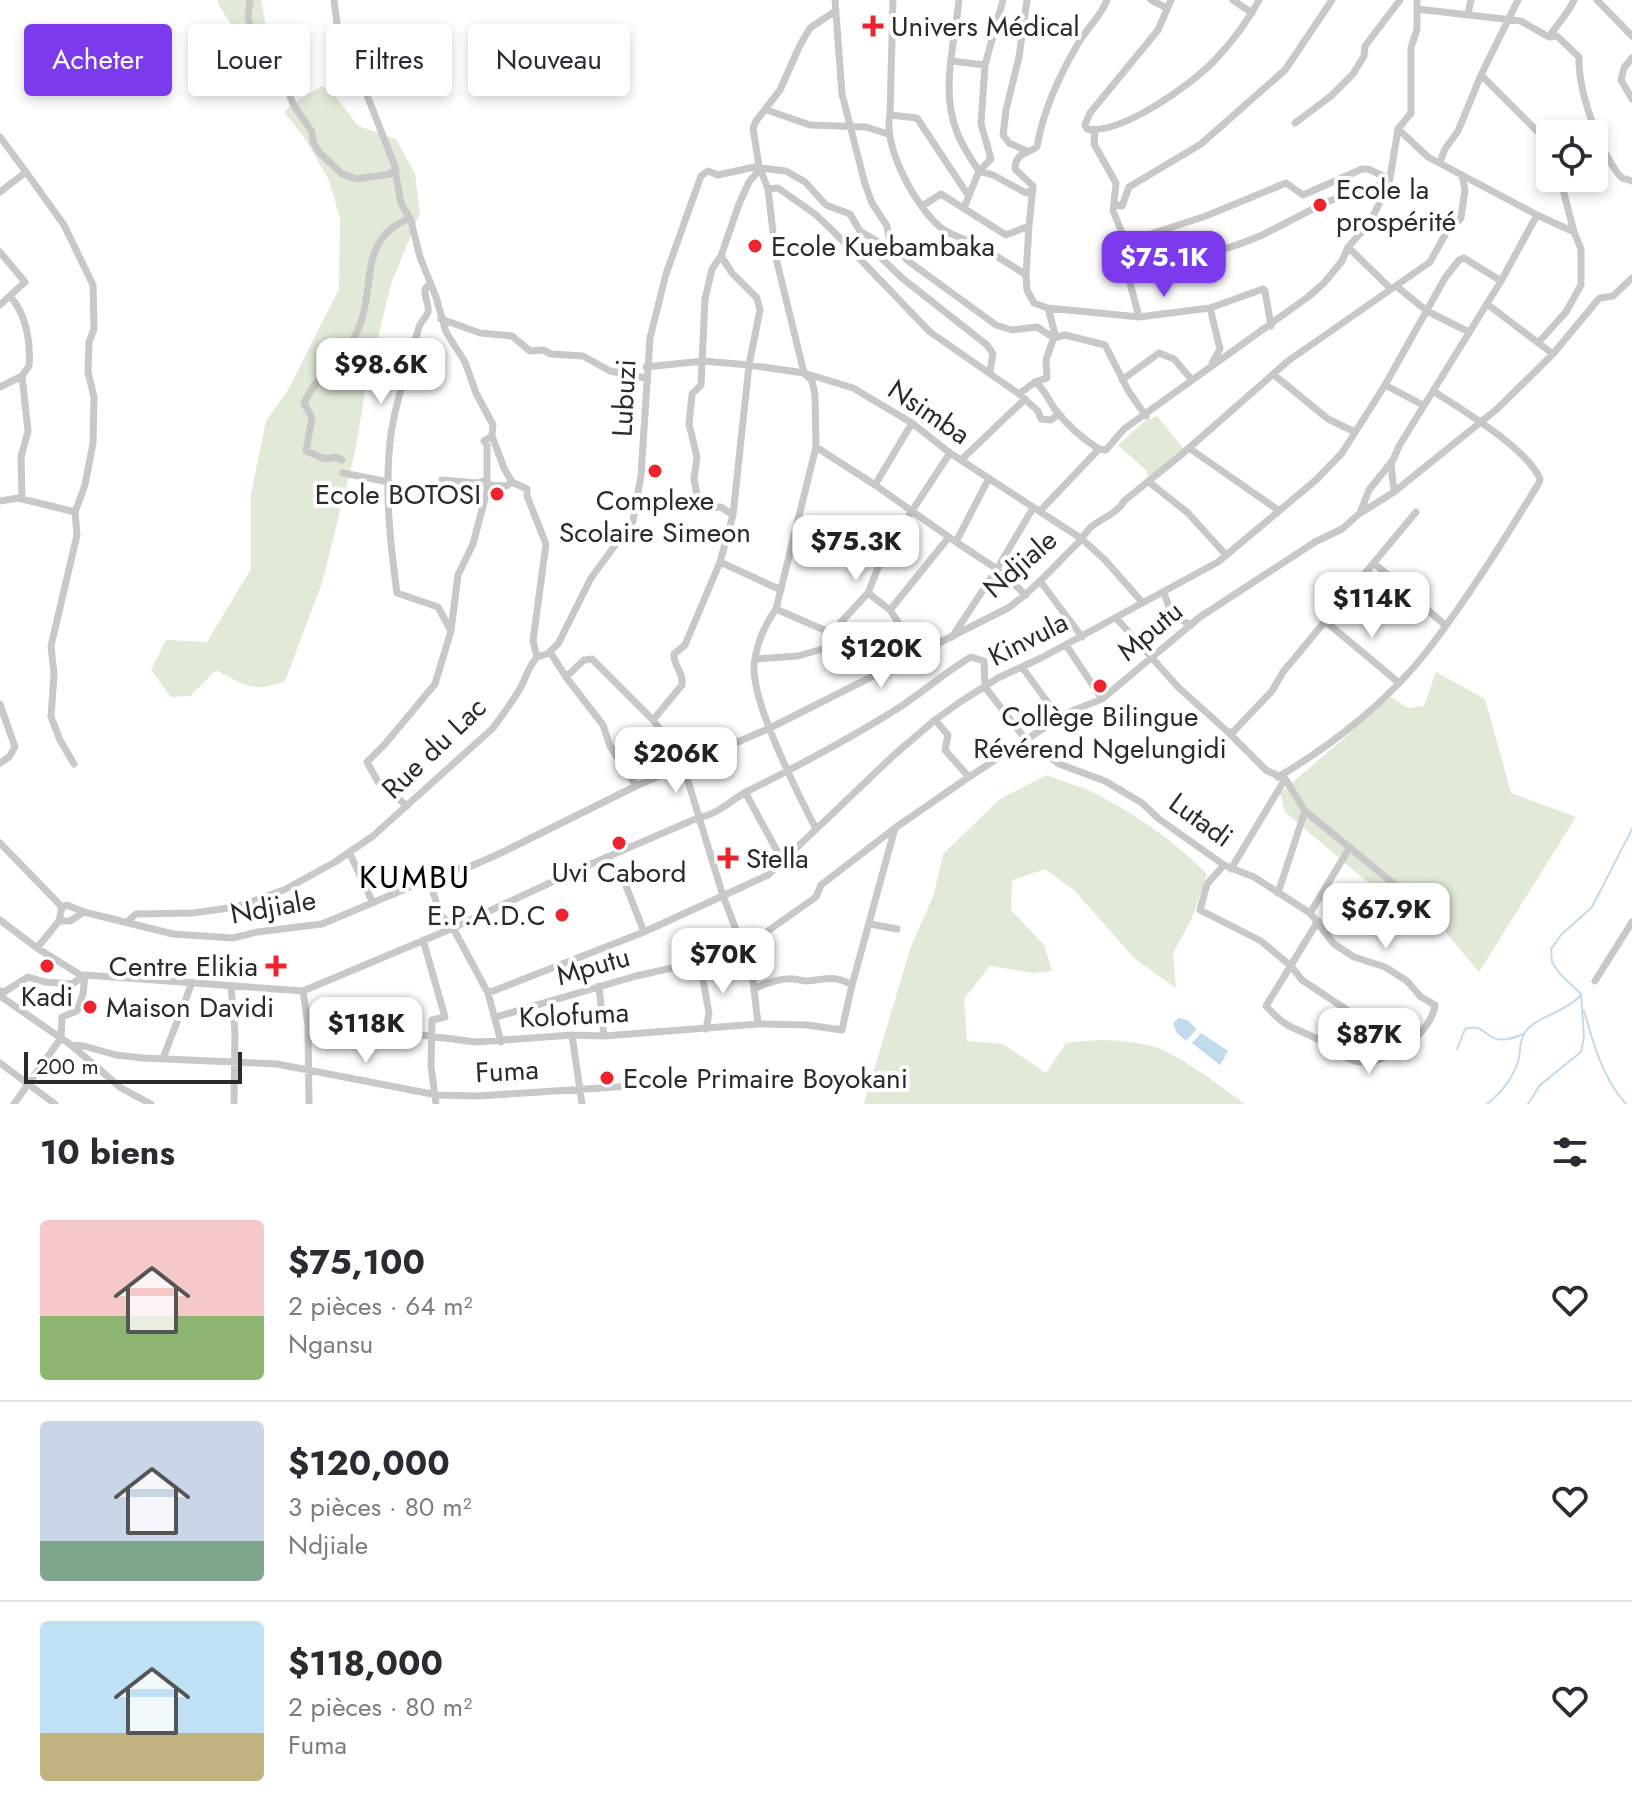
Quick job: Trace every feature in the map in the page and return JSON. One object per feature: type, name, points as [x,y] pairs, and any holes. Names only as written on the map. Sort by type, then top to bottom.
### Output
[{"type":"street","points":[[250,0],[250,26],[276,59],[293,104],[312,132],[319,152],[342,174],[357,179],[390,174],[396,169]]},
{"type":"street","points":[[334,0],[339,38],[367,95],[396,169],[400,199],[410,218],[441,319],[450,341],[465,362],[476,393],[493,425],[492,436],[504,468],[512,482],[527,489],[546,544],[533,641],[537,657],[550,652],[603,725],[610,746],[636,786]]},
{"type":"street","points":[[835,0],[842,94],[868,195],[887,226],[889,238],[908,261],[996,325],[1012,330],[1037,327],[1054,338],[1065,335],[1101,342],[1146,416]]},
{"type":"street","points":[[893,0],[888,134],[904,176],[922,206],[946,231],[994,254],[1026,275]]},
{"type":"street","points":[[959,0],[951,61],[950,110],[959,136],[979,171]]},
{"type":"street","points":[[964,208],[979,171],[991,159],[981,124],[985,65],[1003,0]]},
{"type":"street","points":[[1027,0],[1003,135],[1009,143],[1027,151]]},
{"type":"street","points":[[1107,0],[1069,62],[1044,114],[1037,147],[1020,156],[1014,167],[1028,179],[1033,189],[1026,275],[1029,296],[1034,303],[1048,308],[1139,317],[1210,308],[1256,290],[1265,291],[1271,326]]},
{"type":"street","points":[[1151,0],[1169,4],[1158,30],[1090,113],[1085,127],[1095,131],[1122,125],[1204,70],[1252,13],[1259,0]]},
{"type":"street","points":[[1233,0],[1252,13]]},
{"type":"street","points":[[1114,204],[1122,206],[1129,187],[1201,144],[1285,70],[1332,0]]},
{"type":"street","points":[[1295,123],[1331,96],[1353,74],[1364,56],[1365,46],[1400,0]]},
{"type":"street","points":[[1035,382],[1073,430],[1099,449],[1106,450],[1122,431],[1207,368],[1271,326],[1324,283],[1342,261],[1348,247],[1369,224],[1389,182],[1398,129],[1411,113],[1411,48],[1417,29],[1417,0]]},
{"type":"street","points":[[1468,14],[1471,0]]},
{"type":"street","points":[[1440,162],[1458,131],[1481,75],[1518,0]]},
{"type":"street","points":[[1549,37],[1569,13],[1574,0]]},
{"type":"street","points":[[1597,0],[1632,36]]},
{"type":"street","points":[[1417,9],[1521,21],[1530,29],[1549,37],[1557,36],[1577,53],[1579,73],[1598,136],[1618,174],[1632,181]]},
{"type":"street","points":[[815,827],[770,728],[756,688],[755,659],[766,624],[776,609],[816,447],[815,395],[812,381],[804,373],[776,258],[768,189],[760,167],[753,128],[784,84],[810,28],[834,12]]},
{"type":"street","points":[[1632,58],[1624,68],[1621,80],[1632,99]]},
{"type":"street","points":[[951,61],[985,65]]},
{"type":"street","points":[[1481,75],[1536,130]]},
{"type":"street","points":[[767,110],[810,125],[872,128],[888,134]]},
{"type":"street","points":[[890,115],[917,118],[968,195]]},
{"type":"street","points":[[1398,129],[1424,154],[1574,232]]},
{"type":"street","points":[[1095,131],[1094,144],[1116,183],[1112,196],[1113,211],[1126,242],[1125,258],[1141,268]]},
{"type":"street","points":[[0,137],[64,225],[93,285],[94,329],[89,342],[88,372],[94,397],[93,443],[85,485],[75,512],[77,535],[52,639],[54,674],[50,711],[60,740],[74,764]]},
{"type":"street","points":[[733,515],[721,507],[708,508],[696,495],[694,479],[697,457],[689,424],[692,394],[701,385],[705,299],[712,269],[721,256],[742,196],[760,167]]},
{"type":"street","points":[[760,167],[786,171],[805,182],[826,205],[850,214],[860,231],[880,243],[876,253],[902,278],[987,345],[993,354],[990,372]]},
{"type":"street","name":"Lubuzi","points":[[550,652],[558,644],[593,574],[634,519],[642,466],[646,367],[660,294],[701,176],[708,171],[718,175],[760,167]]},
{"type":"street","points":[[1126,242],[1206,216],[1286,183],[1303,195],[1362,169],[1368,169],[1389,182]]},
{"type":"street","points":[[979,171],[988,172],[1026,193],[1033,189]]},
{"type":"street","points":[[0,192],[26,172]]},
{"type":"street","name":"Ndjiale","points":[[62,907],[67,905],[173,934],[233,938],[257,932],[315,926],[448,871],[469,867],[501,853],[636,786],[770,728],[951,639],[995,616],[1026,595],[1090,528],[1119,509],[1124,501],[1273,374],[1430,262],[1446,233],[1458,223],[1465,189],[1462,176]]},
{"type":"street","points":[[1139,317],[1130,283],[1141,268],[1187,259],[1256,237],[1343,194],[1389,182]]},
{"type":"street","points":[[768,189],[778,188],[815,214],[930,332],[990,372],[1022,397],[1044,420],[1051,420],[1059,414]]},
{"type":"street","points":[[1538,343],[1566,312],[1581,285],[1581,249],[1564,192]]},
{"type":"street","points":[[922,206],[941,194],[1006,235],[1029,226]]},
{"type":"street","name":"Mputu","points":[[496,1017],[667,968],[700,963],[742,947],[816,897],[821,885],[895,828],[1059,718],[1102,699],[1191,625],[1315,542],[1335,534],[1360,513],[1369,490],[1391,464],[1537,215]]},
{"type":"street","points":[[342,460],[336,457],[325,459],[306,451],[312,418],[304,403],[320,378],[335,375],[358,328],[375,248],[393,227],[410,218]]},
{"type":"street","points":[[1348,247],[1393,288],[1427,311],[1469,332]]},
{"type":"street","points":[[0,252],[25,281],[22,288],[0,305]]},
{"type":"street","points":[[653,720],[682,685],[683,678],[674,657],[685,645],[720,562],[733,515],[759,303],[721,256]]},
{"type":"street","name":"Kinvula","points":[[488,993],[644,932],[750,885],[783,862],[815,827],[935,720],[998,678],[1082,637],[1209,568],[1334,461],[1385,385],[1459,260],[1467,260],[1501,281]]},
{"type":"street","points":[[1360,513],[1394,492],[1481,423],[1536,374],[1600,298],[1613,296],[1632,278]]},
{"type":"street","points":[[429,285],[425,289],[424,299],[429,307],[428,313],[419,327],[391,435],[389,482],[392,545],[397,593],[438,607],[442,620],[451,631]]},
{"type":"street","points":[[0,387],[22,376],[29,366],[28,340],[21,310],[11,297]]},
{"type":"street","points":[[1487,304],[1553,354]]},
{"type":"street","points":[[961,460],[1035,382],[1047,378],[1046,360],[1054,338],[1048,308]]},
{"type":"street","points":[[1207,368],[1220,349],[1210,308]]},
{"type":"street","points":[[441,319],[480,333],[512,336],[530,351],[543,350],[551,354],[588,358],[610,371],[646,378]]},
{"type":"street","points":[[1122,380],[1159,353],[1174,359],[1192,380]]},
{"type":"street","name":"Nsimba","points":[[646,367],[703,361],[749,365],[804,373],[845,385],[912,423],[950,453],[1082,539],[1142,602]]},
{"type":"street","points":[[1273,374],[1328,419],[1355,432]]},
{"type":"street","points":[[22,376],[28,431],[21,452],[22,498]]},
{"type":"street","points":[[1385,385],[1423,405]]},
{"type":"street","points":[[1320,925],[1291,966],[1266,1006],[1285,1025],[1322,1041],[1356,1062],[1395,1053],[1374,1028],[1302,980],[1291,966],[1261,941],[1199,909],[1207,884],[1228,867],[1281,778],[1346,732],[1430,648],[1463,602],[1540,479],[1523,456],[1433,391]]},
{"type":"street","points":[[875,485],[912,423]]},
{"type":"street","points":[[407,806],[378,782],[367,762],[435,684],[451,631],[458,575],[473,544],[486,483],[487,445],[484,441],[492,436]]},
{"type":"street","points":[[816,447],[997,569],[1026,595]]},
{"type":"street","points":[[1189,448],[1278,510]]},
{"type":"street","points":[[951,639],[1037,510],[1099,449]]},
{"type":"street","points":[[755,659],[826,648],[831,633],[868,593],[883,555],[950,453]]},
{"type":"street","points":[[1391,464],[1394,492]]},
{"type":"street","points":[[343,473],[389,482]]},
{"type":"street","points":[[890,610],[952,539],[989,478]]},
{"type":"street","points":[[442,480],[506,486],[512,482]]},
{"type":"street","points":[[1149,482],[1188,513],[1226,555]]},
{"type":"street","points":[[0,501],[22,498],[75,512]]},
{"type":"street","points":[[1228,732],[1233,732],[1272,691],[1283,672],[1416,512]]},
{"type":"street","points":[[720,562],[781,590]]},
{"type":"street","points":[[1374,563],[1445,625]]},
{"type":"street","points":[[1040,581],[1082,637]]},
{"type":"street","points":[[868,593],[890,610],[918,653]]},
{"type":"street","points":[[1164,593],[1172,615],[1191,625]]},
{"type":"street","points":[[776,609],[831,633]]},
{"type":"street","points":[[1116,618],[1178,687],[1266,770],[1281,778],[1305,811],[1394,884],[1429,908]]},
{"type":"street","points":[[1325,621],[1398,682]]},
{"type":"street","points":[[1066,645],[1102,699]]},
{"type":"street","name":"Rue du Lac","points":[[127,922],[136,914],[193,913],[236,907],[284,890],[349,852],[373,836],[493,728],[537,657]]},
{"type":"street","name":"Lutadi","points":[[789,772],[902,705],[970,657],[985,662],[985,687],[1026,740],[1059,764],[1105,781],[1132,797],[1228,867],[1254,877],[1310,913],[1334,944],[1354,957],[1385,967],[1407,981],[1421,997],[1431,1001],[1435,1008],[1428,1023],[1416,1039],[1395,1053]]},
{"type":"street","points":[[566,677],[584,660],[592,659],[653,720],[681,758],[723,896],[752,971],[758,1024]]},
{"type":"street","points":[[1022,667],[1059,718]]},
{"type":"street","points":[[0,704],[15,747],[9,757],[0,763]]},
{"type":"street","points":[[935,720],[948,735],[945,750],[969,777]]},
{"type":"street","points":[[0,920],[37,948],[83,976],[303,991],[708,816],[745,792],[789,772]]},
{"type":"street","points":[[745,792],[783,862]]},
{"type":"street","points":[[1278,893],[1305,811]]},
{"type":"street","points":[[755,989],[789,978],[806,981],[826,977],[852,985],[895,828]]},
{"type":"street","points":[[0,843],[62,907],[59,921],[37,948]]},
{"type":"street","points":[[1310,913],[1350,847]]},
{"type":"street","points":[[349,852],[373,903]]},
{"type":"street","points":[[608,858],[630,895],[644,932]]},
{"type":"street","points":[[429,879],[440,914],[453,928],[488,993],[501,1042]]},
{"type":"street","points":[[59,921],[70,921],[84,912]]},
{"type":"street","points":[[1595,981],[1632,922]]},
{"type":"street","points":[[870,924],[897,929]]},
{"type":"street","points":[[423,940],[445,1017],[432,1020],[431,1066],[436,1100]]},
{"type":"street","points":[[700,963],[709,1013],[706,1029]]},
{"type":"street","points":[[83,976],[72,984],[28,977],[0,994],[71,1045],[121,1088],[151,1104]]},
{"type":"street","points":[[14,1104],[61,1038],[62,1017],[77,1011],[83,994],[83,976]]},
{"type":"street","points":[[163,1059],[192,982]]},
{"type":"street","name":"Kolofuma","points":[[308,1025],[349,1026],[476,1042],[758,1024],[807,1025],[842,1030],[852,985]]},
{"type":"street","points":[[231,986],[235,1033],[234,1104]]},
{"type":"street","points":[[599,986],[604,1036]]},
{"type":"street","points":[[303,991],[308,1025],[309,1104]]},
{"type":"street","points":[[572,1035],[582,1104]]},
{"type":"street","name":"Fuma","points":[[71,1045],[116,1055],[310,1068],[436,1100],[663,1084]]},
{"type":"street","points":[[0,1063],[55,1104]]},
{"type":"green space","points":[[218,0],[261,0],[266,24],[231,24]]},
{"type":"green space","points":[[322,86],[326,89],[326,96],[336,96],[358,126],[396,139],[415,174],[420,213],[391,284],[366,387],[355,452],[322,583],[285,681],[265,687],[249,686],[216,670],[190,696],[171,697],[151,670],[166,640],[207,642],[251,569],[251,494],[266,421],[288,390],[339,289],[340,218],[329,180],[304,137],[284,112]]},
{"type":"green space","points":[[1157,416],[1184,449],[1148,480],[1147,471],[1118,445],[1146,420]]},
{"type":"green space","points":[[1436,672],[1485,699],[1511,793],[1576,817],[1479,972],[1422,904],[1384,896],[1285,812],[1280,793],[1349,734],[1386,694],[1408,708],[1424,706]]},
{"type":"green space","points":[[1047,775],[1088,790],[1139,819],[1207,874],[1192,918],[1173,953],[1176,988],[1135,959],[1075,891],[1045,869],[1012,880],[1011,910],[1044,945],[1052,971],[1033,973],[990,966],[964,999],[967,1041],[1003,1044],[1046,1073],[1066,1043],[1107,1040],[1148,1045],[1184,1062],[1245,1104],[864,1104],[910,949],[934,894],[943,854],[1000,799]]},
{"type":"water","points":[[1179,1018],[1187,1020],[1197,1029],[1186,1041],[1177,1033],[1173,1023]]},
{"type":"water","points":[[1201,1033],[1228,1051],[1220,1065],[1192,1043]]},
{"type":"waterway","points":[[1528,1104],[1540,1085],[1581,1052],[1584,1037],[1581,994],[1560,974],[1552,962],[1551,949],[1561,935],[1592,907],[1632,829]]},
{"type":"waterway","points":[[1487,1104],[1511,1078],[1528,1028],[1580,996]]},
{"type":"waterway","points":[[1584,1011],[1605,1072],[1626,1104]]},
{"type":"waterway","points":[[1457,1049],[1465,1029],[1473,1027],[1501,1040],[1523,1034]]},
{"type":"place","name":"Univers Médical","points":[[873,26]]},
{"type":"place","name":"Ecole la prospérité","points":[[1320,205]]},
{"type":"place","name":"Ecole Kuebambaka","points":[[755,246]]},
{"type":"place","name":"Complexe Scolaire Simeon","points":[[655,471]]},
{"type":"place","name":"Ecole BOTOSI","points":[[497,494]]},
{"type":"place","name":"Collège Bilingue Révérend Ngelungidi","points":[[1100,686]]},
{"type":"place","name":"Uvi Cabord","points":[[619,843]]},
{"type":"place","name":"Stella","points":[[728,858]]},
{"type":"place","name":"E.P.A.D.C","points":[[562,915]]},
{"type":"place","name":"Kadi","points":[[47,966]]},
{"type":"place","name":"Centre Elikia","points":[[276,966]]},
{"type":"place","name":"Maison Davidi","points":[[90,1007]]},
{"type":"place","name":"Ecole Primaire Boyokani","points":[[607,1078]]},
{"type":"district","name":"KUMBU","points":[[415,877]]}]
